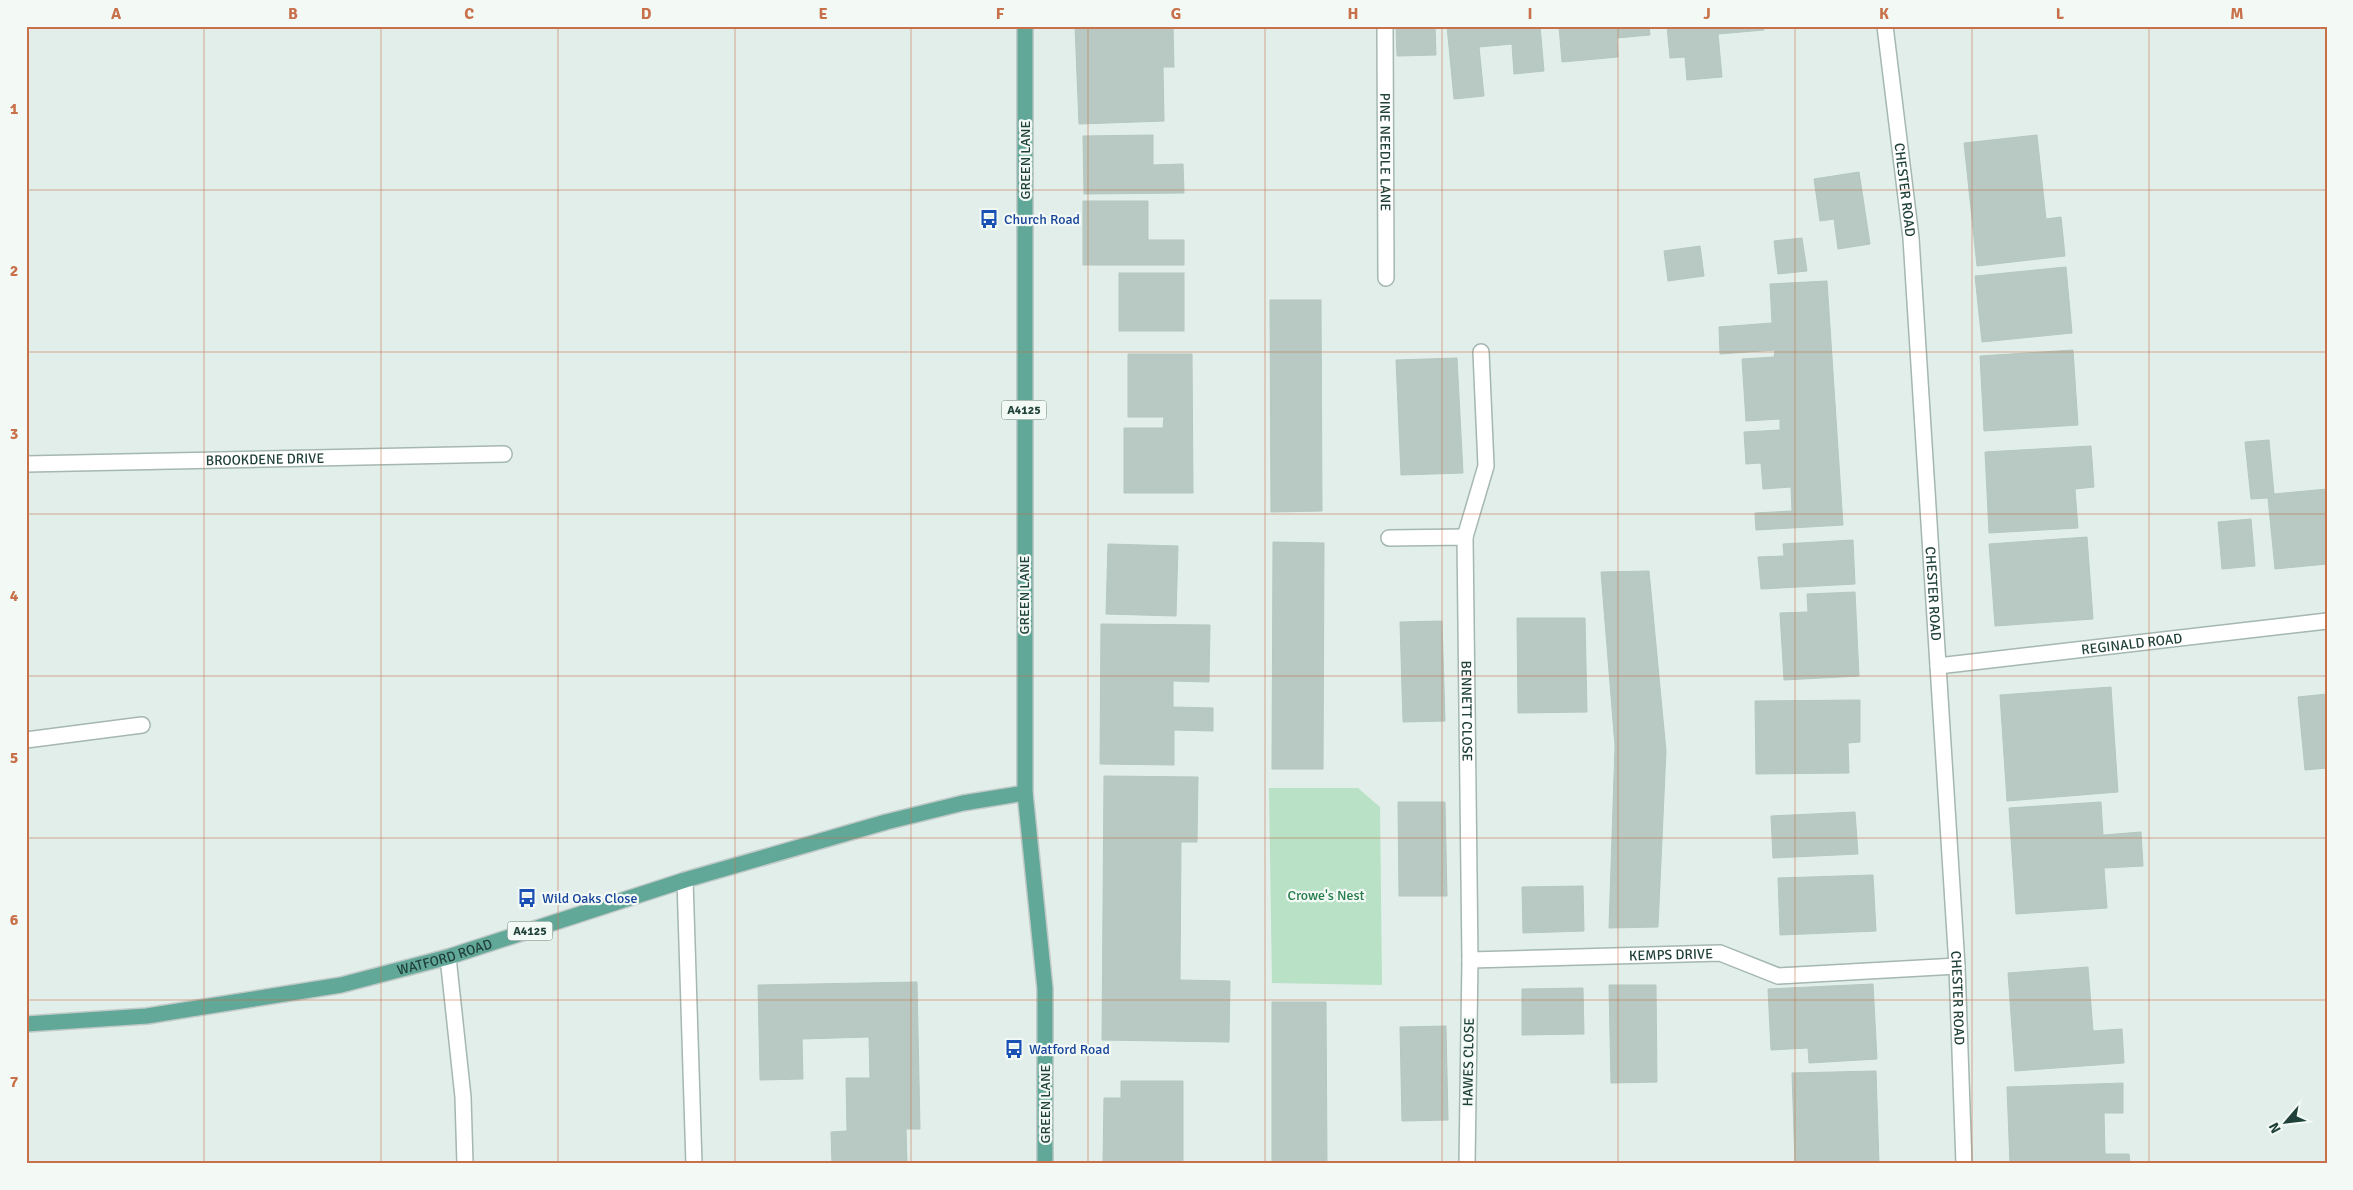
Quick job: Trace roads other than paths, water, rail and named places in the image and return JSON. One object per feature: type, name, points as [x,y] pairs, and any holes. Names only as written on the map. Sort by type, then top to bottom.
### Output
[{"type":"main road","name":"GREEN LANE","points":[[1025,26],[1025,793],[1045,989],[1045,1164]]},
{"type":"main road","name":"WATFORD ROAD","points":[[26,1024],[148,1016],[341,985],[448,957],[685,880],[886,822],[963,804],[1025,793]]},
{"type":"street","name":"PINE NEEDLE LANE","points":[[1385,26],[1386,278]]},
{"type":"street","name":"CHESTER ROAD","points":[[1885,26],[1911,238],[1957,966],[1964,1164]]},
{"type":"street","name":"BENNETT CLOSE","points":[[1470,960],[1466,537],[1486,466],[1481,352]]},
{"type":"street","name":"BROOKDENE DRIVE","points":[[26,464],[504,454]]},
{"type":"street","points":[[1389,538],[1466,537]]},
{"type":"street","name":"REGINALD ROAD","points":[[1938,666],[2327,621]]},
{"type":"street","points":[[26,740],[142,725]]},
{"type":"street","points":[[685,880],[694,1164]]},
{"type":"street","name":"KEMPS DRIVE","points":[[1470,960],[1720,953],[1778,976],[1957,966]]},
{"type":"street","points":[[448,957],[463,1096],[465,1164]]},
{"type":"street","name":"HAWES CLOSE","points":[[1467,1164],[1470,960]]},
{"type":"place","name":"Church Road","points":[[989,219]]},
{"type":"place","name":"Wild Oaks Close","points":[[527,898]]},
{"type":"place","name":"Watford Road","points":[[1014,1049]]},
{"type":"park label","name":"Crowe's Nest","points":[[1326,895]]}]
